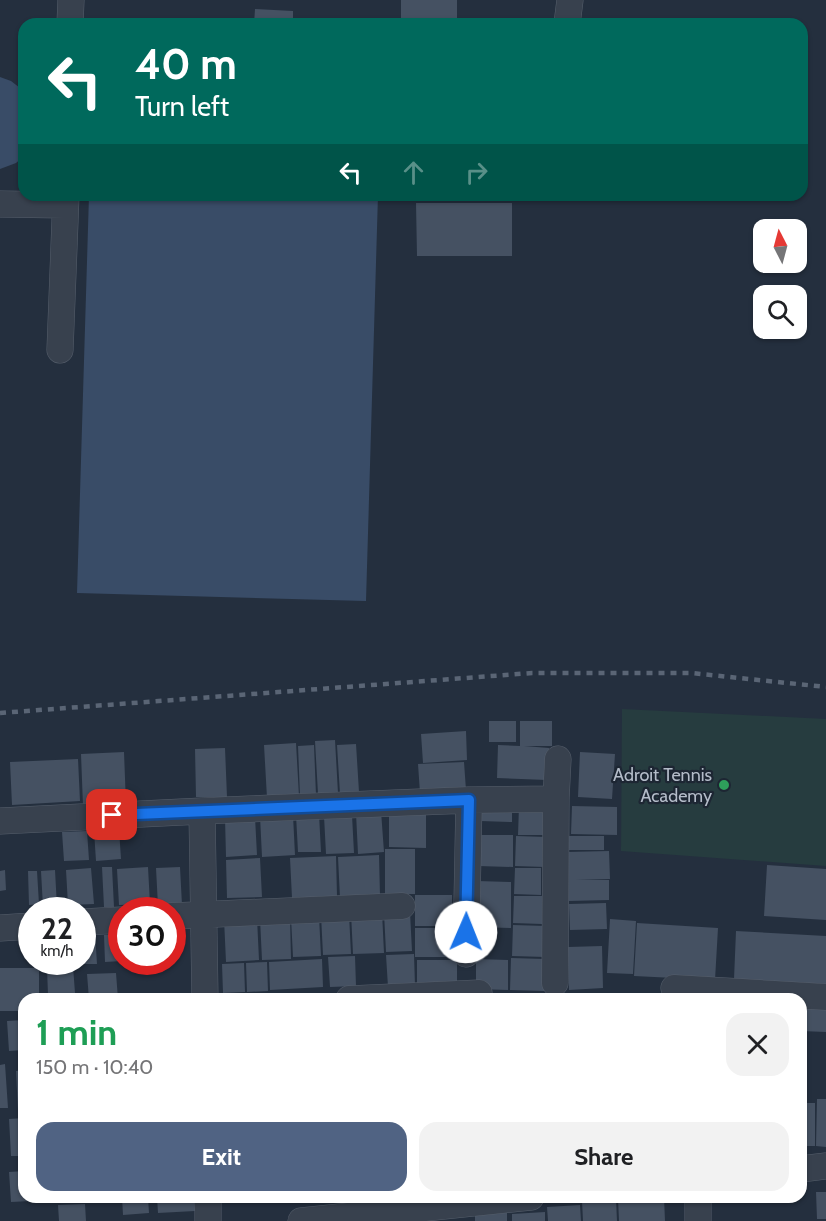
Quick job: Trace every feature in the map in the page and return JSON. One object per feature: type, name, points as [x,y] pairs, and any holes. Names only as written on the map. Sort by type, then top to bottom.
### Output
[{"type":"street","points":[[70,18],[71,0]]},
{"type":"street","points":[[568,18],[570,0]]},
{"type":"street","points":[[0,204],[50,201]]},
{"type":"street","points":[[60,350],[66,201]]},
{"type":"street","points":[[555,983],[558,759]]},
{"type":"street","points":[[0,821],[469,800],[556,799]]},
{"type":"street","points":[[466,954],[469,800]]},
{"type":"street","points":[[202,811],[205,993]]},
{"type":"street","points":[[186,915],[402,906]]},
{"type":"street","points":[[0,928],[18,927]]},
{"type":"street","points":[[674,988],[750,993]]},
{"type":"street","points":[[807,997],[826,998]]},
{"type":"street","points":[[807,1168],[826,1166]]},
{"type":"street","points":[[208,1203],[208,1221]]},
{"type":"street","points":[[301,1221],[352,1218],[466,1203]]},
{"type":"street","points":[[698,1203],[698,1221]]},
{"type":"green space","name":"Adroit Tennis Academy","points":[[622,709],[826,719],[826,866],[621,851]]},
{"type":"water","points":[[0,77],[18,86],[18,161],[0,169]]},
{"type":"water","points":[[89,201],[378,201],[366,601],[77,593]]},
{"type":"building","points":[[401,0],[457,0],[457,18],[401,18]]},
{"type":"building","points":[[255,9],[293,11],[293,18],[254,18]]},
{"type":"building","points":[[416,203],[512,203],[512,256],[417,256]]},
{"type":"building","points":[[489,721],[516,721],[516,742],[489,742]]},
{"type":"building","points":[[520,721],[552,721],[552,746],[524,746],[549,748],[547,780],[497,778],[498,745],[520,746]]},
{"type":"building","points":[[466,731],[467,760],[423,763],[421,734]]},
{"type":"building","points":[[335,740],[338,793],[318,794],[315,741]]},
{"type":"building","points":[[296,743],[299,796],[267,798],[264,745]]},
{"type":"building","points":[[356,744],[359,792],[340,794],[337,745]]},
{"type":"building","points":[[314,745],[316,795],[300,796],[298,746]]},
{"type":"building","points":[[225,748],[227,797],[196,797],[195,749]]},
{"type":"building","points":[[124,752],[126,804],[83,806],[81,754]]},
{"type":"building","points":[[580,752],[615,754],[612,799],[578,797]]},
{"type":"building","points":[[78,759],[80,801],[12,805],[10,762]]},
{"type":"building","points":[[464,762],[466,790],[420,793],[418,764]]},
{"type":"building","points":[[481,803],[512,804],[512,822],[480,821]]},
{"type":"building","points":[[519,806],[549,807],[548,835],[518,835]]},
{"type":"building","points":[[572,806],[617,807],[617,835],[571,834]]},
{"type":"building","points":[[389,808],[426,809],[426,848],[389,847]]},
{"type":"building","points":[[381,811],[384,852],[358,854],[356,813]]},
{"type":"building","points":[[319,814],[321,852],[298,852],[296,815]]},
{"type":"building","points":[[293,815],[295,855],[262,857],[260,816]]},
{"type":"building","points":[[352,815],[354,853],[326,854],[324,816]]},
{"type":"building","points":[[255,817],[257,855],[226,857],[225,818]]},
{"type":"building","points":[[119,829],[121,859],[96,861],[94,831]]},
{"type":"building","points":[[87,831],[89,860],[64,861],[62,832]]},
{"type":"building","points":[[478,835],[513,835],[513,867],[478,866]]},
{"type":"building","points":[[516,836],[546,837],[545,867],[515,866]]},
{"type":"building","points":[[568,836],[604,836],[604,850],[568,850]]},
{"type":"building","points":[[385,849],[415,849],[415,894],[385,894]]},
{"type":"building","points":[[609,851],[610,879],[576,880],[609,880],[609,900],[568,901],[567,852]]},
{"type":"building","points":[[379,855],[380,896],[340,898],[338,857]]},
{"type":"building","points":[[336,856],[337,896],[292,898],[290,858]]},
{"type":"building","points":[[260,858],[262,897],[227,898],[226,860]]},
{"type":"building","points":[[767,865],[826,869],[826,920],[764,916]]},
{"type":"building","points":[[102,867],[112,867],[114,897],[108,897],[108,907],[104,907]]},
{"type":"building","points":[[148,867],[150,897],[119,897],[117,869]]},
{"type":"building","points":[[180,867],[182,897],[158,897],[156,868]]},
{"type":"building","points":[[91,868],[93,897],[68,897],[66,870]]},
{"type":"building","points":[[515,868],[541,868],[541,895],[514,894]]},
{"type":"building","points":[[5,870],[6,890],[0,891],[0,871]]},
{"type":"building","points":[[55,870],[56,897],[42,897],[41,871]]},
{"type":"building","points":[[28,871],[37,871],[39,897],[29,897]]},
{"type":"building","points":[[477,881],[511,882],[511,928],[477,927]]},
{"type":"building","points":[[415,895],[452,895],[452,926],[415,926]]},
{"type":"building","points":[[514,896],[542,896],[542,924],[513,923]]},
{"type":"building","points":[[606,903],[607,929],[570,930],[569,904]]},
{"type":"building","points":[[382,912],[384,953],[353,954],[351,913]]},
{"type":"building","points":[[410,912],[412,951],[386,952],[384,913]]},
{"type":"building","points":[[349,914],[351,954],[323,955],[321,915]]},
{"type":"building","points":[[319,916],[321,956],[293,957],[291,918]]},
{"type":"building","points":[[290,917],[291,959],[262,960],[260,919]]},
{"type":"building","points":[[257,918],[259,960],[226,962],[224,919]]},
{"type":"building","points":[[610,919],[636,921],[633,974],[607,973]]},
{"type":"building","points":[[637,923],[718,928],[715,980],[634,976]]},
{"type":"building","points":[[513,925],[546,926],[545,957],[512,956]]},
{"type":"building","points":[[415,928],[456,928],[456,957],[415,957]]},
{"type":"building","points":[[736,931],[826,936],[826,984],[734,979]]},
{"type":"building","points":[[104,935],[108,935],[108,962],[105,962]]},
{"type":"building","points":[[602,946],[603,988],[569,990],[568,947]]},
{"type":"building","points":[[414,954],[415,986],[388,987],[386,955]]},
{"type":"building","points":[[355,956],[356,986],[330,987],[328,957]]},
{"type":"building","points":[[511,958],[545,959],[544,991],[510,990]]},
{"type":"building","points":[[322,959],[323,987],[270,990],[269,962]]},
{"type":"building","points":[[476,959],[508,960],[508,990],[476,989]]},
{"type":"building","points":[[417,960],[457,960],[457,987],[417,987]]},
{"type":"building","points":[[267,962],[268,991],[247,992],[246,963]]},
{"type":"building","points":[[244,963],[245,992],[223,993],[222,964]]},
{"type":"building","points":[[0,968],[18,968],[18,975],[39,975],[39,993],[18,993],[18,1011],[0,1011]]},
{"type":"building","points":[[47,975],[74,975],[75,993],[48,993]]},
{"type":"building","points":[[87,975],[116,975],[118,993],[89,993]]},
{"type":"building","points":[[807,1000],[826,1001],[826,1032],[807,1031]]},
{"type":"building","points":[[18,1020],[18,1050],[9,1051],[7,1021]]},
{"type":"building","points":[[5,1064],[8,1108],[0,1108],[0,1065]]},
{"type":"building","points":[[16,1071],[18,1071],[18,1111]]},
{"type":"building","points":[[817,1099],[826,1099],[826,1147],[816,1146]]},
{"type":"building","points":[[807,1103],[815,1103],[815,1146],[807,1146]]},
{"type":"building","points":[[18,1118],[18,1156],[11,1156],[9,1119]]},
{"type":"building","points":[[18,1171],[18,1202],[11,1202],[9,1172]]},
{"type":"building","points":[[816,1192],[826,1192],[826,1219],[817,1219]]},
{"type":"building","points":[[122,1203],[148,1203],[149,1213],[123,1215]]},
{"type":"building","points":[[157,1203],[194,1203],[195,1211],[158,1213]]},
{"type":"building","points":[[582,1203],[616,1203],[617,1221],[583,1221]]},
{"type":"building","points":[[618,1203],[664,1203],[665,1221],[619,1221]]},
{"type":"building","points":[[85,1204],[86,1221],[59,1221],[58,1205]]},
{"type":"building","points":[[580,1205],[581,1221],[548,1221],[547,1207]]},
{"type":"building","points":[[475,1212],[507,1212],[507,1221],[475,1221]]},
{"type":"building","points":[[545,1212],[545,1221],[512,1221],[512,1214]]},
{"type":"railway","points":[[0,713],[532,673],[691,673],[826,687]]},
{"type":"place","name":"Adroit Tennis Academy","points":[[724,785]]},
{"type":"route","points":[[112,815],[469,800],[466,932]]}]
